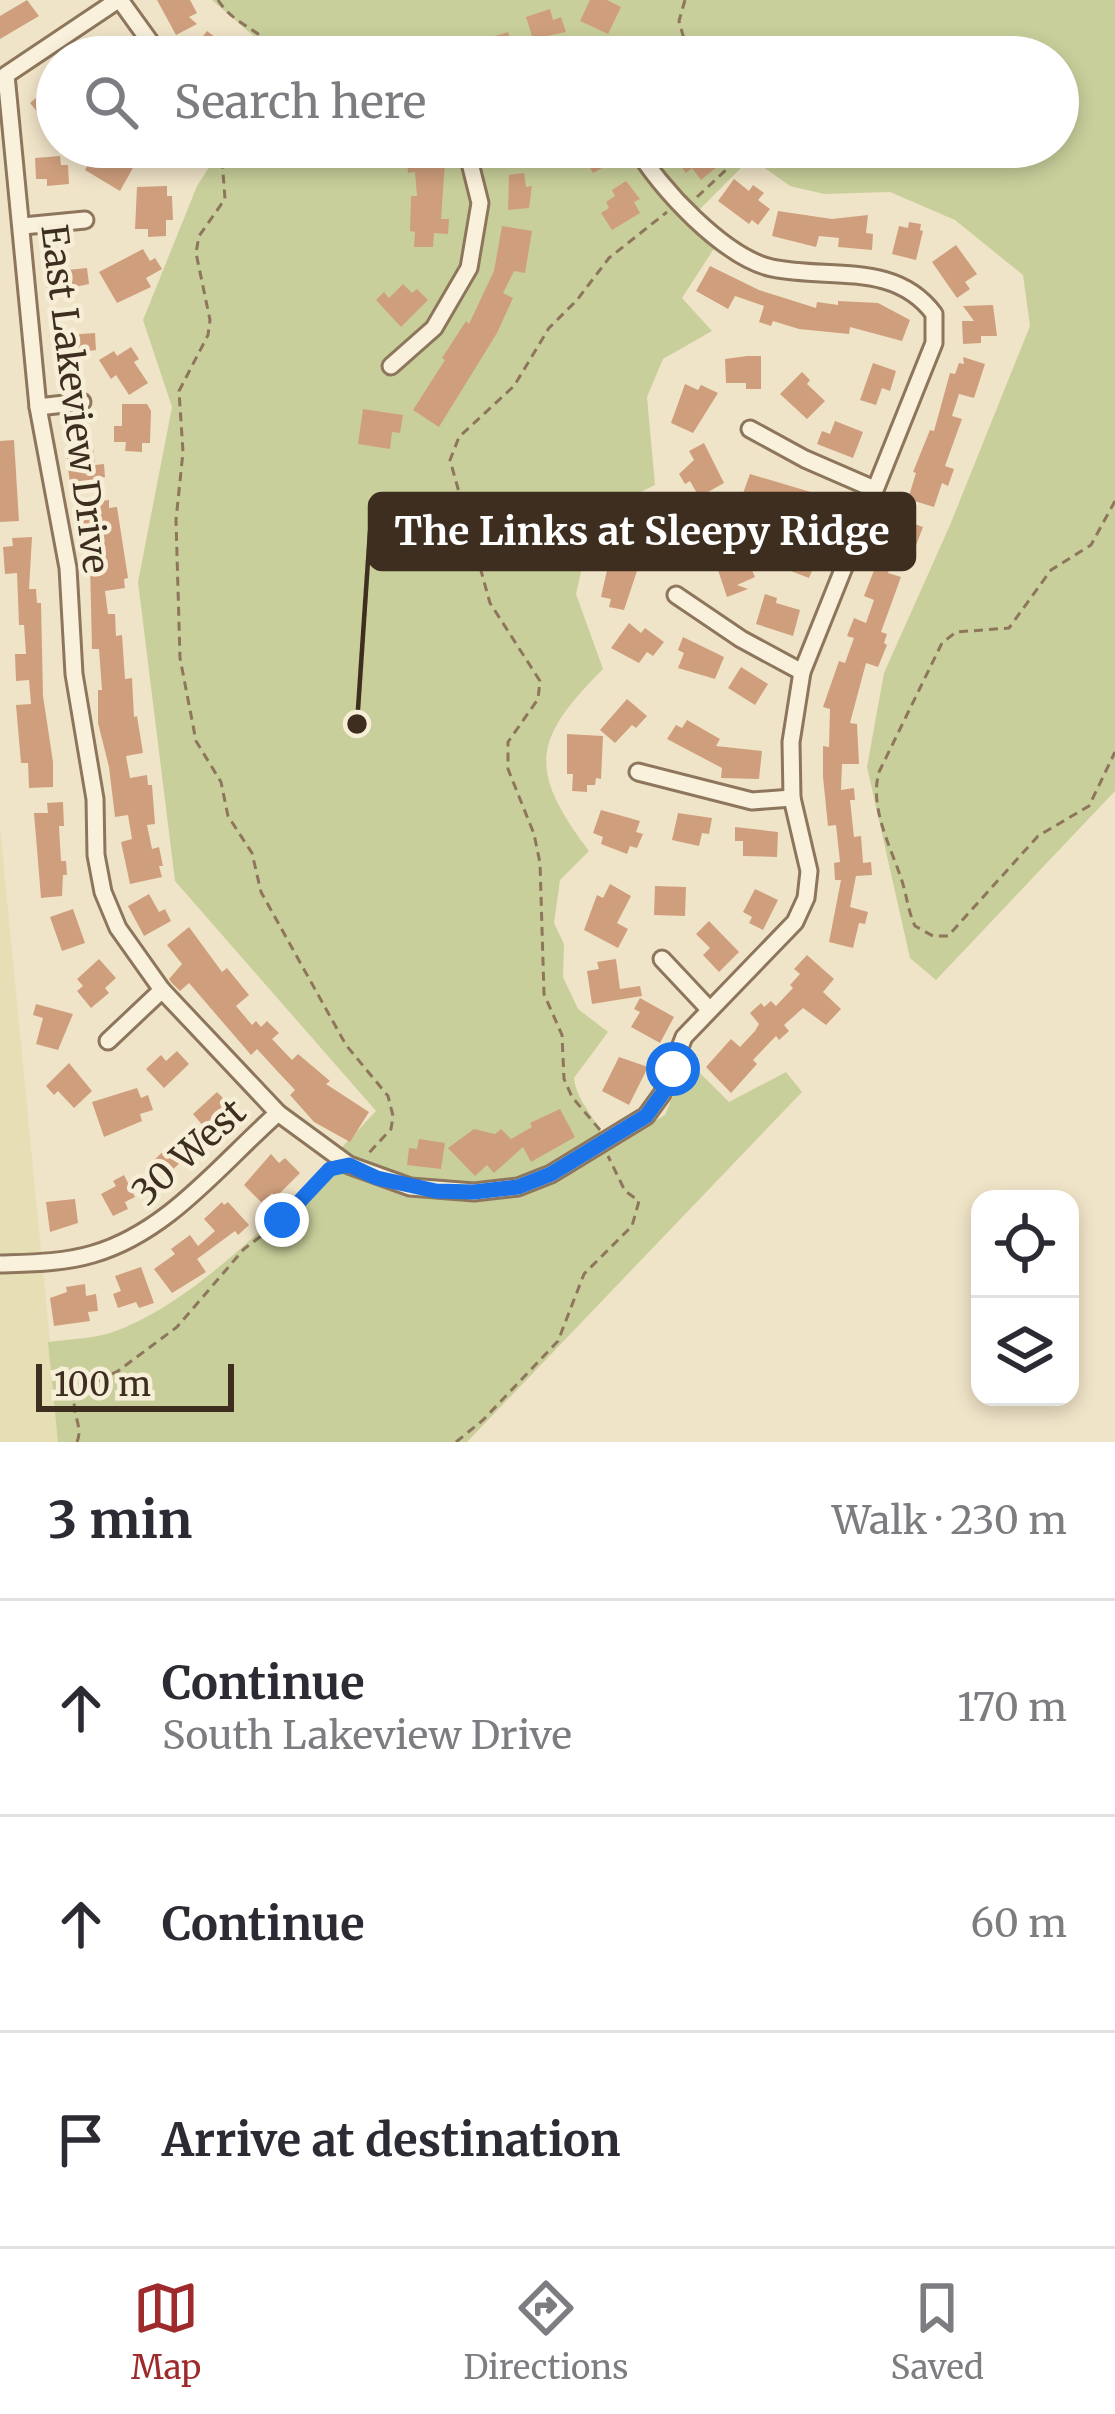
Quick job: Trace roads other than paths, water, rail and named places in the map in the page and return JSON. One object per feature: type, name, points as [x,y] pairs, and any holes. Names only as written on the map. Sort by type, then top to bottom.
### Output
[{"type":"street","points":[[119,0],[146,36]]},
{"type":"street","name":"East Lakeview Drive","points":[[65,36],[119,0]]},
{"type":"street","name":"East Lakeview Drive","points":[[36,55],[6,75],[38,406],[68,568],[74,674],[95,799],[96,855],[103,892],[118,928],[162,990],[278,1113],[349,1165],[377,1178],[436,1191],[518,1187],[604,1144],[646,1116],[662,1094],[684,1037],[795,922],[806,898],[809,871],[792,798]]},
{"type":"street","points":[[391,366],[434,328],[470,268],[480,203],[471,168]]},
{"type":"street","points":[[638,772],[752,801],[792,798],[791,742],[802,672],[934,343],[936,323],[926,303],[908,287],[851,273],[814,274],[766,267],[711,233],[647,168]]},
{"type":"street","points":[[22,226],[85,220]]},
{"type":"street","points":[[38,406],[82,402]]},
{"type":"street","points":[[750,429],[874,489]]},
{"type":"street","points":[[676,595],[740,639],[802,672]]},
{"type":"street","points":[[662,959],[708,1009]]},
{"type":"street","points":[[108,1041],[162,990]]},
{"type":"street","name":"30 West","points":[[0,1264],[76,1258],[136,1237],[163,1219],[278,1113]]},
{"type":"place","name":"The Links at Sleepy Ridge","points":[[357,724]]}]
